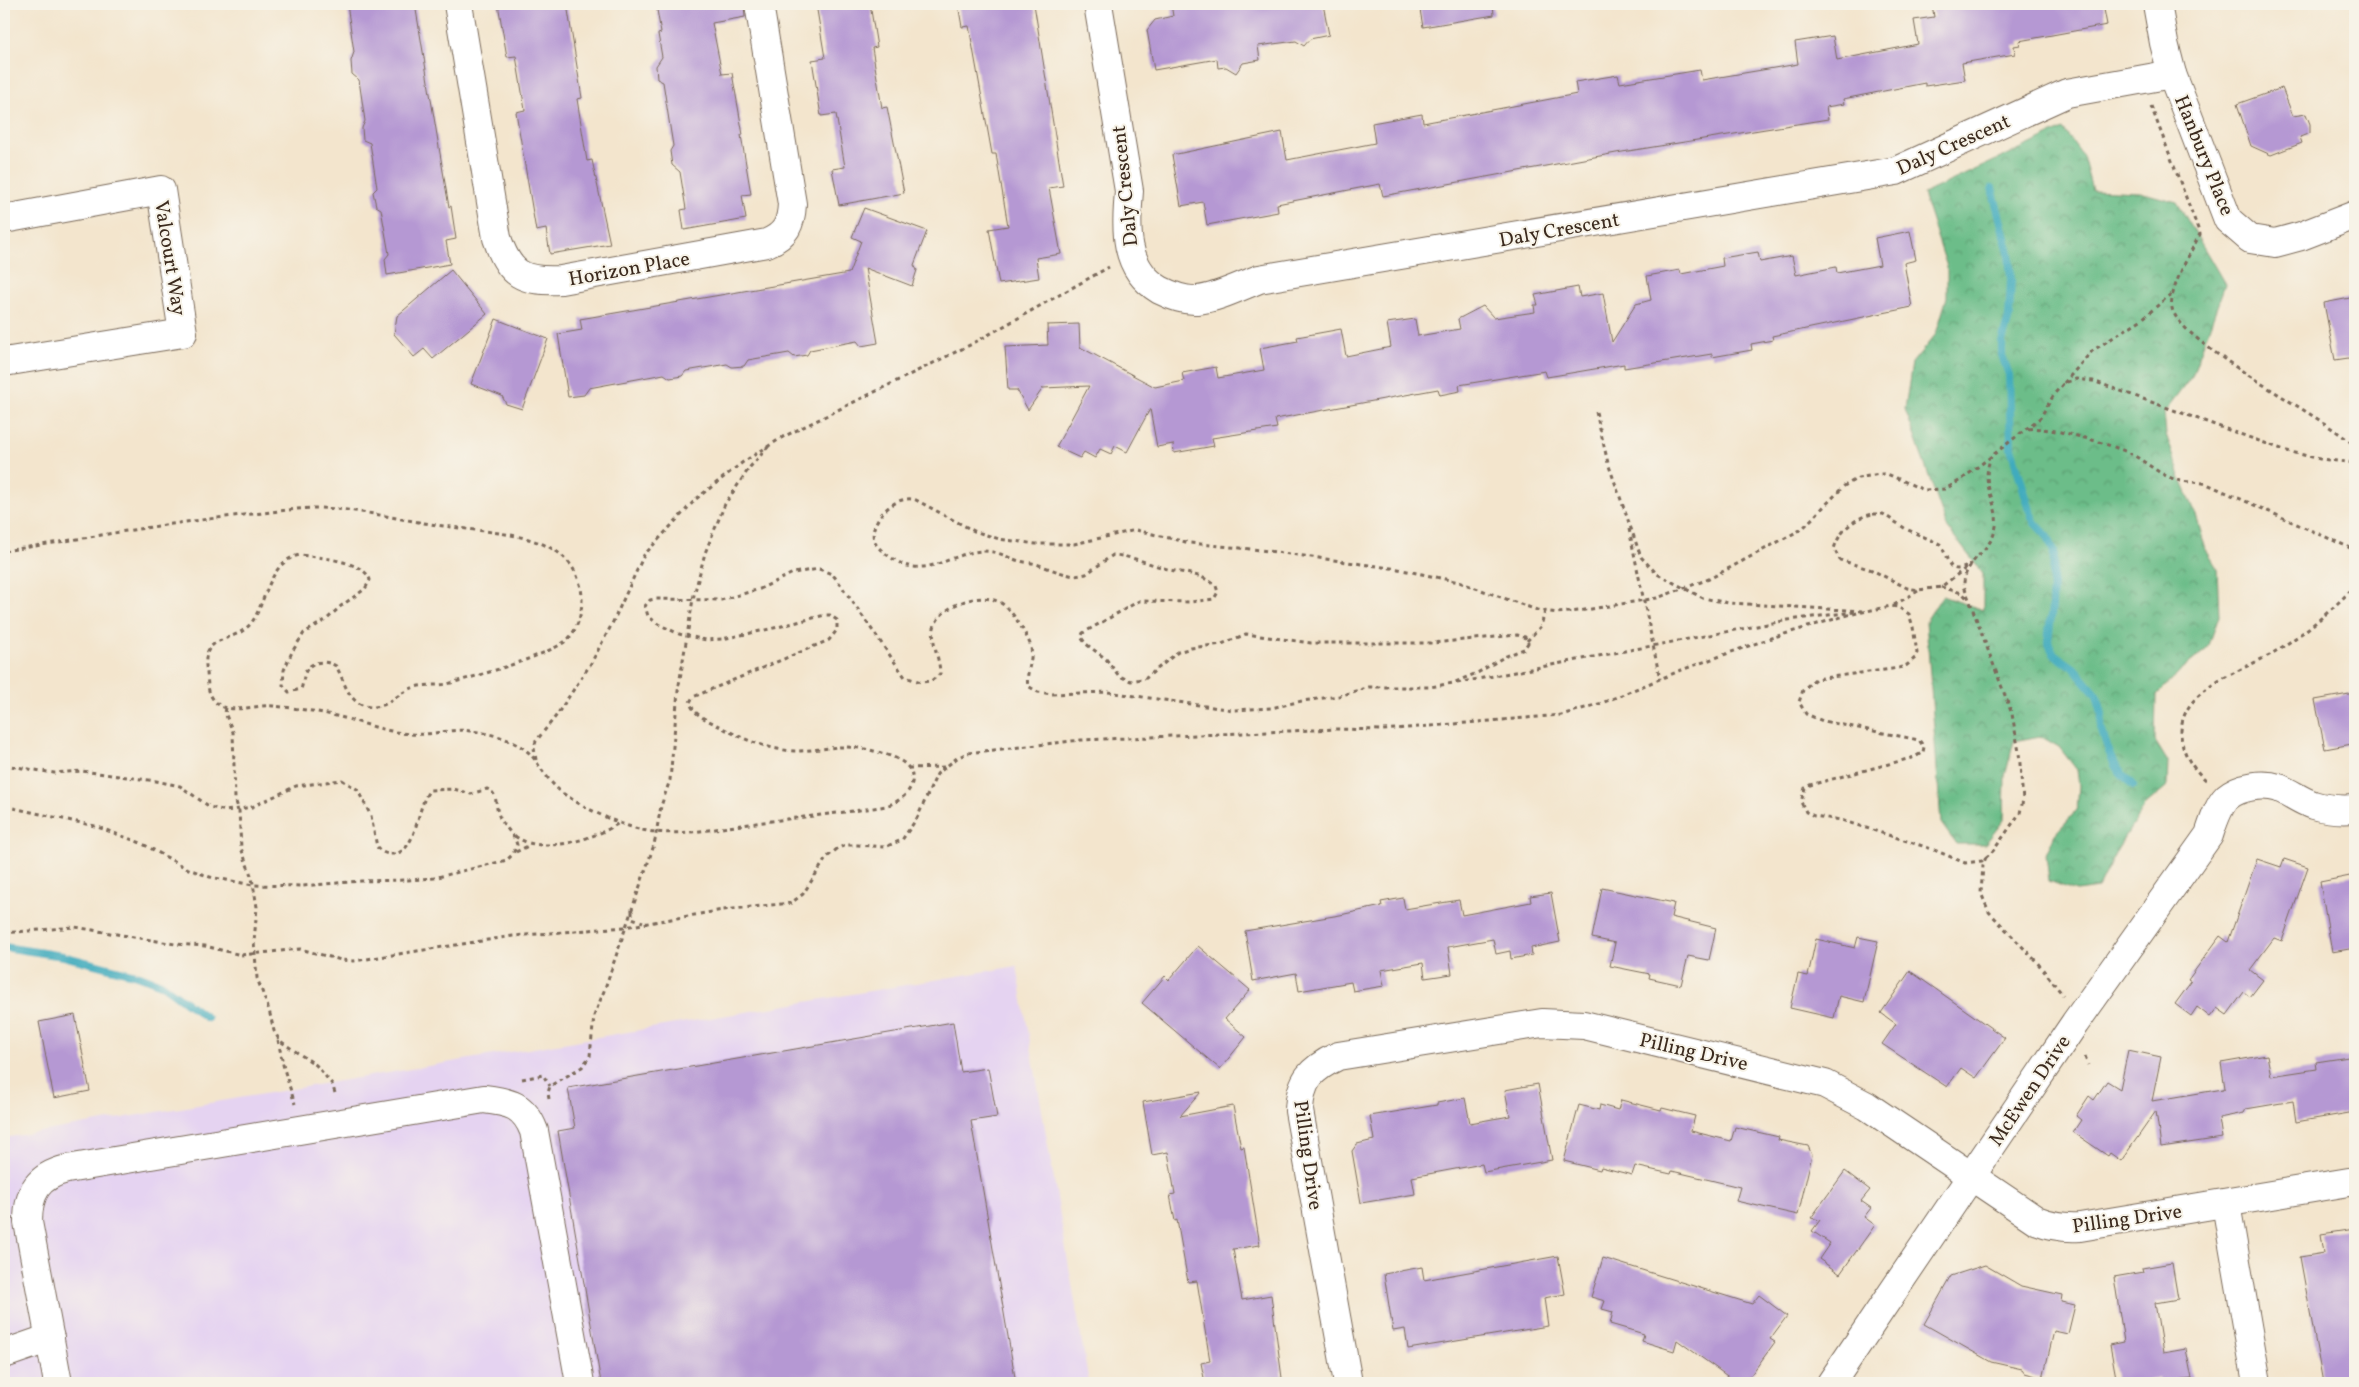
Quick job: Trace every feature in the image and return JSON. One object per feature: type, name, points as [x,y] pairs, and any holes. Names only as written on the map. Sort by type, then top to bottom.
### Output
[{"type":"street","name":"Horizon Place","points":[[458,4],[497,238],[511,269],[520,275],[539,281],[562,280],[767,243],[779,238],[785,231],[791,220],[792,204],[759,4]]},
{"type":"street","name":"Daly Crescent","points":[[1098,4],[1129,191],[1127,217],[1129,244],[1135,266],[1148,282],[1170,295],[1197,300],[1259,279],[1896,171],[2066,93],[2172,74]]},
{"type":"street","points":[[2157,4],[2172,74]]},
{"type":"street","name":"Hanbury Place","points":[[2172,74],[2228,220],[2250,239],[2275,243],[2301,236],[2355,215]]},
{"type":"street","name":"Valcourt Way","points":[[4,219],[161,190],[183,334],[4,362]]},
{"type":"street","points":[[2220,791],[2258,785],[2277,788],[2314,805],[2341,810],[2355,809]]},
{"type":"street","name":"McEwen Drive","points":[[1830,1383],[2074,1023],[2209,835],[2216,815],[2220,791]]},
{"type":"street","name":"Pilling Drive","points":[[1348,1383],[1299,1111],[1300,1093],[1308,1076],[1322,1064],[1338,1056],[1542,1022],[1584,1025],[1825,1084],[1867,1106],[2036,1220],[2050,1226],[2065,1228],[2226,1204],[2355,1181]]},
{"type":"street","points":[[58,1383],[28,1222],[30,1201],[39,1183],[45,1178],[67,1169],[484,1099],[500,1101],[522,1110],[529,1118],[534,1131],[580,1383]]},
{"type":"street","points":[[2226,1204],[2257,1383]]},
{"type":"street","points":[[4,1354],[50,1338]]},
{"type":"path","points":[[1527,641],[1525,637],[1517,635],[1432,643],[1302,643],[1246,634],[1222,644],[1191,648],[1178,652],[1146,678],[1131,681],[1119,676],[1106,659],[1086,644],[1081,637],[1083,633],[1139,601],[1191,602],[1214,598],[1217,589],[1211,582],[1194,574],[1167,569],[1129,557],[1113,555],[1086,574],[1075,576],[996,552],[982,551],[962,554],[929,566],[910,567],[902,564],[878,547],[872,532],[885,511],[900,499],[910,498],[974,531],[999,539],[1036,544],[1074,544],[1136,530],[1190,543],[1340,561],[1436,577],[1483,589],[1523,606],[1558,613],[1644,601],[1684,588],[1746,561],[1802,529],[1851,481],[1878,474],[1896,478],[1924,490],[1945,489],[1961,480],[2040,418],[2055,392],[2092,351],[2142,318],[2172,293],[2200,234],[2150,105]]},
{"type":"path","points":[[536,763],[534,748],[536,741],[556,716],[590,665],[612,624],[644,555],[696,499],[743,462],[769,446],[972,344],[1105,269]]},
{"type":"path","points":[[2172,293],[2172,308],[2180,324],[2204,344],[2355,446]]},
{"type":"path","points":[[2064,383],[2076,379],[2093,381],[2287,451],[2320,459],[2355,463]]},
{"type":"path","points":[[1596,412],[1608,463],[1641,557],[1657,574],[1703,598],[1729,603],[1862,611]]},
{"type":"path","points":[[2025,430],[2033,428],[2056,432],[2130,453],[2172,479],[2195,480],[2207,484],[2355,550]]},
{"type":"path","points":[[550,1086],[582,1067],[590,1056],[596,1008],[604,991],[652,852],[661,806],[672,771],[673,734],[692,599],[705,553],[725,504],[750,467],[769,446]]},
{"type":"path","points":[[1891,606],[1904,610],[1912,619],[1917,653],[1912,662],[1899,668],[1815,679],[1803,690],[1800,702],[1806,714],[1823,721],[1920,740],[1924,747],[1923,752],[1915,757],[1810,785],[1802,795],[1803,808],[1814,816],[1840,820],[1953,856],[1964,863],[1982,861],[2020,813],[2022,800],[2019,752],[2012,714],[1964,586],[1964,575],[1992,540],[1996,525],[1986,476],[1991,456]]},
{"type":"path","points":[[4,551],[209,518],[317,508],[345,510],[524,539],[558,553],[568,562],[581,586],[581,612],[575,628],[560,646],[446,684],[413,687],[386,705],[374,708],[356,702],[348,692],[336,666],[331,662],[316,663],[309,667],[305,672],[301,689],[298,692],[293,693],[285,690],[282,680],[284,670],[292,652],[304,633],[366,589],[370,580],[366,570],[355,565],[311,556],[293,556],[286,560],[277,571],[259,610],[248,627],[236,635],[221,639],[207,651],[204,664],[209,690],[215,702],[226,708],[271,705],[322,713],[411,734],[460,730],[481,732],[515,743],[524,748],[564,794],[620,823],[656,832],[713,829],[886,806],[899,802],[910,791],[912,776],[908,768],[892,757],[850,747],[795,751],[755,744],[706,720],[696,714],[691,706],[690,702],[693,698],[829,640],[837,630],[837,620],[835,617],[825,615],[722,639],[706,640],[687,636],[651,620],[645,606],[650,600],[655,599],[721,600],[760,589],[793,573],[813,568],[826,571],[838,581],[863,619],[885,646],[899,670],[906,677],[921,682],[931,681],[940,674],[940,665],[933,638],[938,620],[946,610],[959,603],[978,599],[990,600],[1004,605],[1031,647],[1032,658],[1026,679],[1028,686],[1038,692],[1108,692],[1233,710],[1271,708],[1302,701],[1319,700],[1369,687],[1430,687],[1509,675],[1651,645],[1788,620],[1891,606],[1903,602],[1913,592],[1919,590],[1941,587],[1962,593],[1968,598]]},
{"type":"path","points":[[1625,514],[1644,601],[1651,645],[1660,679]]},
{"type":"path","points":[[1919,590],[1906,588],[1872,570],[1840,560],[1836,555],[1836,542],[1846,528],[1862,516],[1883,514],[1906,529],[1940,544],[1950,566],[1956,570],[1971,564]]},
{"type":"path","points":[[1941,587],[1971,564]]},
{"type":"path","points":[[2220,791],[2188,761],[2182,742],[2181,724],[2188,706],[2212,686],[2275,652],[2324,618],[2355,586]]},
{"type":"path","points":[[1430,687],[1453,683],[1524,649],[1527,641],[1541,626],[1545,611]]},
{"type":"path","points":[[4,934],[75,927],[175,944],[205,946],[226,952],[254,955],[300,949],[342,960],[366,960],[513,936],[625,927],[724,910],[791,903],[803,894],[827,857],[837,849],[851,845],[885,847],[902,840],[917,818],[937,774],[957,758],[977,751],[1081,740],[1336,729],[1384,730],[1446,723],[1538,718],[1582,710],[1770,638],[1862,611]]},
{"type":"path","points":[[226,708],[225,713],[231,723],[233,732],[235,799],[239,811],[243,856],[253,885],[257,907],[254,955],[256,978],[276,1035],[284,1069],[297,1109]]},
{"type":"path","points":[[4,765],[54,773],[82,771],[156,780],[180,786],[217,810],[239,811],[259,805],[292,787],[342,780],[356,789],[371,816],[378,848],[390,854],[397,854],[407,847],[430,790],[454,789],[471,794],[487,789],[496,796],[502,822],[512,834],[517,845],[513,854]]},
{"type":"path","points":[[908,768],[945,767]]},
{"type":"path","points":[[4,806],[95,826],[141,843],[186,868],[210,877],[253,885],[302,886],[434,878],[499,863],[533,844]]},
{"type":"path","points":[[512,834],[528,844],[558,843],[594,837],[620,823]]},
{"type":"path","points":[[1987,856],[1983,865],[1981,893],[1989,912],[2054,981],[2065,999],[2088,1065]]},
{"type":"path","points":[[632,908],[632,918],[640,922],[646,922]]},
{"type":"path","points":[[276,1035],[280,1041],[303,1056],[324,1074],[332,1084],[338,1101]]},
{"type":"shaded area","points":[[1017,966],[1089,1383],[4,1383],[4,1138]]},
{"type":"green space","points":[[2063,129],[2083,156],[2092,190],[2140,192],[2177,202],[2225,284],[2192,376],[2164,413],[2166,434],[2181,479],[2196,515],[2206,550],[2217,568],[2219,616],[2208,648],[2180,671],[2156,696],[2155,741],[2168,762],[2167,786],[2145,805],[2117,850],[2098,888],[2076,891],[2049,881],[2046,854],[2055,834],[2077,810],[2079,786],[2077,770],[2059,747],[2040,736],[2014,741],[2005,776],[2004,820],[1985,844],[1956,844],[1941,823],[1926,621],[1942,596],[1983,610],[1983,574],[1947,527],[1905,409],[1912,363],[1936,334],[1947,297],[1947,267],[1923,194]]},
{"type":"building","points":[[347,4],[415,4],[456,239],[446,241],[450,264],[387,275],[385,259],[389,254],[381,209],[376,206],[373,192],[377,188],[370,143],[363,140],[362,128],[365,121],[359,80],[352,74],[351,61],[354,52]]},
{"type":"building","points":[[498,4],[567,4],[582,98],[577,99],[587,161],[592,160],[610,244],[550,254],[546,229],[536,231],[516,112],[525,110],[516,56],[507,57]]},
{"type":"building","points":[[656,4],[744,4],[745,17],[712,23],[722,74],[732,73],[743,135],[741,135],[751,194],[742,195],[746,219],[684,230],[681,210],[686,209],[680,172],[672,165],[670,151],[673,146],[663,82],[657,79],[656,66],[662,57],[658,34],[661,33]]},
{"type":"building","points":[[816,4],[870,4],[877,47],[872,48],[882,108],[887,107],[904,193],[839,205],[832,169],[845,167],[836,114],[821,116],[812,60],[825,58]]},
{"type":"building","points":[[958,4],[1034,4],[1063,186],[1049,188],[1061,254],[1036,258],[1039,278],[999,284],[989,229],[1008,226],[996,154],[992,154],[969,26],[962,27]]},
{"type":"building","points":[[1171,4],[1323,4],[1329,35],[1310,39],[1304,46],[1296,41],[1258,46],[1260,60],[1243,63],[1236,73],[1226,67],[1218,68],[1217,59],[1154,70],[1147,30],[1155,20],[1173,16]]},
{"type":"building","points":[[1419,4],[1493,4],[1494,15],[1423,27]]},
{"type":"building","points":[[1932,4],[2103,4],[2107,25],[2019,41],[2020,45],[2014,46],[2015,54],[1962,63],[1965,80],[1925,86],[1925,83],[1843,99],[1844,104],[1826,107],[1828,119],[1616,153],[1383,196],[1380,184],[1277,204],[1278,212],[1207,225],[1203,202],[1181,206],[1172,155],[1282,132],[1287,160],[1375,143],[1372,123],[1422,114],[1423,123],[1577,94],[1575,82],[1618,75],[1620,83],[1700,70],[1702,80],[1798,64],[1795,42],[1833,36],[1837,60],[1918,44],[1914,20],[1934,17]]},
{"type":"building","points":[[2282,88],[2293,116],[2306,114],[2310,124],[2310,133],[2300,137],[2302,143],[2271,155],[2251,146],[2237,104]]},
{"type":"building","points":[[864,208],[927,231],[914,265],[917,270],[912,286],[865,268],[878,343],[861,346],[857,341],[810,350],[807,355],[794,357],[789,353],[748,360],[744,366],[732,367],[727,364],[686,371],[682,376],[670,378],[664,374],[589,388],[584,395],[568,397],[558,334],[582,330],[580,319],[849,273],[861,241],[852,237]]},
{"type":"building","points":[[1910,231],[1916,260],[1904,263],[1912,307],[1772,336],[1773,340],[1751,344],[1752,350],[1712,357],[1712,354],[1624,368],[1624,364],[1547,377],[1545,371],[1459,385],[1460,391],[1440,395],[1438,389],[1275,419],[1277,428],[1212,438],[1214,446],[1174,453],[1173,444],[1157,447],[1150,409],[1127,452],[1115,446],[1111,454],[1100,449],[1095,458],[1084,452],[1080,458],[1056,447],[1089,386],[1043,388],[1028,410],[1017,390],[1008,390],[1005,347],[1048,345],[1047,325],[1079,324],[1080,347],[1155,387],[1184,381],[1182,373],[1216,367],[1218,378],[1264,370],[1260,348],[1298,341],[1297,337],[1341,329],[1346,356],[1391,347],[1387,323],[1415,319],[1418,336],[1460,329],[1458,319],[1483,306],[1494,318],[1535,312],[1534,305],[1538,305],[1535,295],[1578,287],[1580,297],[1603,293],[1612,342],[1636,304],[1651,300],[1647,276],[1680,270],[1681,274],[1723,266],[1722,258],[1758,252],[1760,262],[1792,256],[1796,275],[1836,267],[1837,273],[1880,265],[1875,238]]},
{"type":"building","points":[[451,270],[487,314],[433,359],[424,349],[414,357],[394,334],[397,316]]},
{"type":"building","points":[[2355,297],[2355,357],[2335,360],[2324,303]]},
{"type":"building","points":[[496,319],[548,339],[522,409],[506,404],[502,396],[471,384]]},
{"type":"building","points":[[2355,693],[2355,739],[2351,740],[2352,744],[2325,749],[2315,700]]},
{"type":"building","points":[[2257,859],[2281,867],[2284,859],[2308,867],[2282,941],[2274,938],[2250,970],[2263,980],[2250,997],[2244,992],[2227,1015],[2217,1008],[2210,1017],[2197,1007],[2191,1016],[2175,1004],[2191,982],[2188,980],[2220,936],[2228,942]]},
{"type":"building","points":[[2355,875],[2355,948],[2332,952],[2320,882]]},
{"type":"building","points":[[1602,888],[1674,903],[1671,917],[1716,928],[1709,960],[1688,956],[1681,985],[1649,978],[1650,974],[1610,966],[1615,943],[1592,938]]},
{"type":"building","points":[[1551,893],[1560,942],[1531,948],[1532,955],[1511,959],[1510,951],[1496,954],[1493,939],[1448,947],[1452,974],[1425,978],[1423,963],[1381,970],[1384,986],[1353,991],[1351,982],[1299,991],[1296,973],[1253,981],[1245,931],[1340,915],[1382,906],[1381,902],[1403,898],[1405,909],[1459,900],[1462,915],[1531,902],[1530,896]]},
{"type":"building","points":[[1858,937],[1878,941],[1864,1002],[1839,996],[1834,1018],[1790,1008],[1798,974],[1808,976],[1816,939],[1855,948]]},
{"type":"building","points":[[1198,946],[1250,990],[1225,1019],[1246,1037],[1220,1069],[1142,1003],[1165,976],[1169,980]]},
{"type":"building","points":[[1910,971],[2005,1038],[1976,1078],[1961,1068],[1947,1087],[1882,1044],[1896,1024],[1881,1013]]},
{"type":"building","points":[[75,1015],[90,1091],[54,1098],[39,1022]]},
{"type":"building","points":[[953,1022],[961,1072],[988,1068],[997,1117],[971,1121],[1016,1383],[601,1383],[558,1131],[575,1128],[568,1088]]},
{"type":"building","points":[[2128,1050],[2161,1057],[2152,1101],[2225,1088],[2221,1063],[2267,1055],[2271,1076],[2317,1069],[2316,1062],[2355,1056],[2355,1112],[2296,1122],[2293,1101],[2246,1109],[2244,1113],[2219,1118],[2222,1138],[2161,1147],[2156,1111],[2121,1161],[2110,1153],[2108,1156],[2073,1132],[2081,1120],[2076,1116],[2089,1096],[2094,1100],[2107,1081],[2120,1089]]},
{"type":"building","points":[[1538,1084],[1552,1160],[1484,1172],[1482,1164],[1412,1177],[1415,1194],[1361,1203],[1352,1151],[1357,1144],[1374,1140],[1370,1116],[1437,1105],[1437,1103],[1465,1098],[1470,1123],[1510,1116],[1505,1090]]},
{"type":"building","points":[[1201,1092],[1180,1116],[1233,1106],[1241,1148],[1244,1147],[1260,1245],[1233,1249],[1242,1300],[1271,1295],[1282,1378],[1267,1381],[1267,1383],[1205,1383],[1201,1363],[1210,1361],[1197,1281],[1188,1282],[1177,1220],[1175,1221],[1170,1195],[1175,1194],[1168,1152],[1152,1155],[1143,1102]]},
{"type":"building","points":[[1621,1100],[1695,1116],[1691,1131],[1731,1141],[1735,1127],[1779,1137],[1778,1140],[1808,1146],[1812,1155],[1798,1215],[1736,1201],[1740,1187],[1672,1171],[1671,1174],[1635,1166],[1632,1175],[1601,1167],[1600,1170],[1564,1161],[1579,1105],[1599,1110],[1600,1105],[1618,1110]]},
{"type":"building","points":[[1845,1171],[1870,1190],[1861,1201],[1871,1208],[1864,1217],[1875,1225],[1840,1274],[1819,1259],[1830,1243],[1812,1231],[1820,1220],[1811,1218]]},
{"type":"building","points":[[2355,1229],[2355,1383],[2323,1383],[2300,1257],[2324,1253],[2321,1234]]},
{"type":"building","points":[[1558,1256],[1565,1294],[1544,1298],[1548,1326],[1408,1349],[1405,1329],[1393,1331],[1384,1274],[1422,1267],[1424,1280]]},
{"type":"building","points":[[1603,1258],[1752,1304],[1759,1295],[1787,1316],[1770,1339],[1775,1342],[1745,1383],[1737,1383],[1677,1340],[1674,1351],[1642,1341],[1644,1334],[1610,1324],[1613,1312],[1602,1309],[1605,1301],[1591,1297]]},
{"type":"building","points":[[2172,1263],[2178,1299],[2155,1303],[2163,1353],[2186,1349],[2192,1379],[2159,1383],[2158,1378],[2117,1383],[2110,1345],[2124,1342],[2114,1277],[2143,1272],[2142,1268]]},
{"type":"building","points":[[1985,1265],[2021,1286],[2062,1295],[2061,1302],[2075,1305],[2068,1334],[2054,1331],[2043,1378],[2025,1373],[2022,1369],[1991,1362],[1924,1324],[1951,1276]]},
{"type":"waterway","points":[[1992,188],[2009,253],[2011,280],[2009,317],[2002,342],[2002,355],[2009,375],[2011,448],[2032,517],[2048,537],[2054,552],[2052,606],[2048,642],[2054,654],[2074,668],[2097,695],[2102,714],[2101,728],[2107,747],[2116,767],[2133,786]]},
{"type":"waterway","points":[[4,947],[63,956],[140,976],[161,984],[207,1018]]}]
